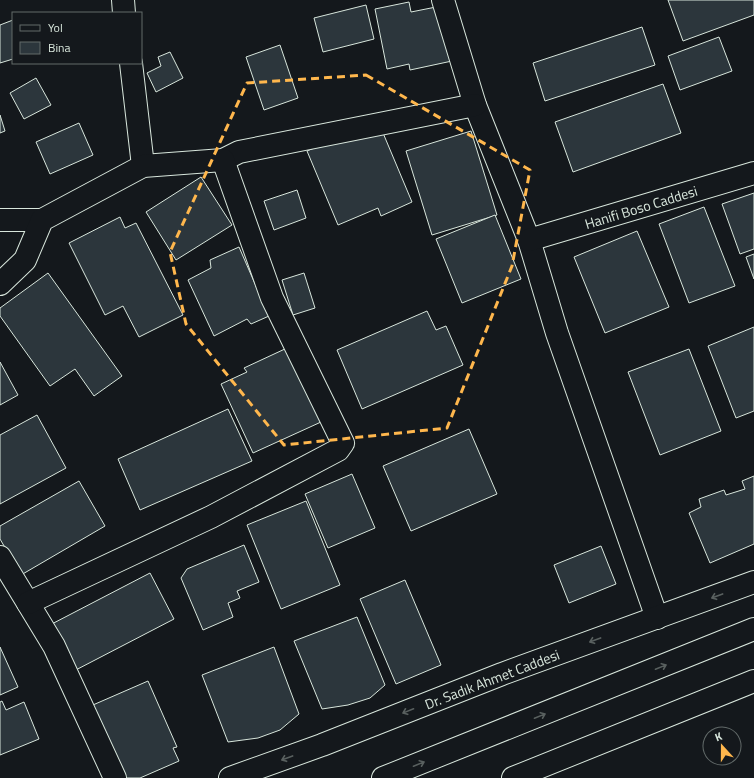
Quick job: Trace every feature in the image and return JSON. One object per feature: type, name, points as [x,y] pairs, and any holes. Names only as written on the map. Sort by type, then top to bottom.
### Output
[{"type":"street","points":[[123,0],[124,12]]},
{"type":"street","points":[[443,0],[475,105],[529,240],[557,333],[657,618]]},
{"type":"street","points":[[131,64],[143,166]]},
{"type":"street","points":[[0,220],[42,220],[143,166],[223,160],[238,152],[475,105]]},
{"type":"street","points":[[28,603],[212,517],[338,450],[343,443],[272,298],[223,160]]},
{"type":"street","name":"Hanifi Boso Caddesi","points":[[529,240],[754,173]]},
{"type":"street","points":[[0,284],[25,260],[42,220]]},
{"type":"street","points":[[0,557],[54,646],[115,778]]},
{"type":"street","name":"Dr. Sadık Ahmet Caddesi","points":[[230,778],[322,745],[502,674],[754,582]]},
{"type":"street","points":[[383,778],[754,629]]},
{"type":"street","points":[[513,778],[754,681]]},
{"type":"highlighted area","points":[[366,75],[530,170],[512,266],[447,428],[284,445],[186,324],[170,252],[247,83]]},
{"type":"building","points":[[668,0],[754,0],[754,15],[683,41]]},
{"type":"building","points":[[409,2],[411,12],[441,6],[452,61],[410,70],[409,64],[387,69],[375,9]]},
{"type":"building","points":[[366,5],[374,39],[323,52],[314,18]]},
{"type":"building","points":[[12,20],[12,59],[0,63],[0,25]]},
{"type":"building","points":[[642,27],[655,65],[545,101],[533,63]]},
{"type":"building","points":[[719,37],[732,71],[680,90],[668,56]]},
{"type":"building","points":[[280,45],[298,98],[264,110],[246,57]]},
{"type":"building","points":[[170,52],[183,78],[156,92],[147,73],[161,66],[158,57]]},
{"type":"building","points":[[36,78],[51,105],[24,119],[10,93]]},
{"type":"building","points":[[663,84],[681,133],[573,172],[555,122]]},
{"type":"building","points":[[0,115],[5,131],[0,133]]},
{"type":"building","points":[[378,121],[412,202],[381,216],[378,208],[338,225],[307,151]]},
{"type":"building","points":[[79,123],[93,155],[50,174],[36,142]]},
{"type":"building","points":[[471,131],[497,215],[432,235],[406,151]]},
{"type":"building","points":[[201,177],[232,225],[176,260],[146,212]]},
{"type":"building","points":[[297,190],[306,218],[274,230],[264,201]]},
{"type":"building","points":[[754,193],[754,249],[740,254],[722,204]]},
{"type":"building","points":[[704,207],[735,286],[689,303],[659,224]]},
{"type":"building","points":[[495,215],[521,279],[462,303],[436,239]]},
{"type":"building","points":[[120,217],[125,228],[136,223],[183,315],[139,337],[123,306],[105,315],[69,243]]},
{"type":"building","points":[[637,231],[669,307],[605,333],[574,257]]},
{"type":"building","points":[[239,247],[269,316],[251,324],[247,319],[214,336],[188,280],[211,268],[210,260]]},
{"type":"building","points":[[754,254],[754,279],[746,257]]},
{"type":"building","points":[[48,273],[122,376],[94,396],[75,369],[50,386],[0,316],[0,308]]},
{"type":"building","points":[[304,273],[315,308],[293,315],[282,280]]},
{"type":"building","points":[[427,311],[436,330],[446,326],[463,365],[362,409],[337,350]]},
{"type":"building","points":[[754,327],[754,411],[736,418],[708,346]]},
{"type":"building","points":[[287,348],[321,422],[253,453],[221,384],[247,372],[244,368]]},
{"type":"building","points":[[689,349],[721,431],[660,455],[628,372]]},
{"type":"building","points":[[0,362],[18,395],[0,405]]},
{"type":"building","points":[[228,409],[252,461],[140,510],[118,459]]},
{"type":"building","points":[[37,415],[66,468],[0,504],[0,435]]},
{"type":"building","points":[[469,429],[497,494],[411,531],[383,466]]},
{"type":"building","points":[[352,474],[375,528],[328,548],[305,494]]},
{"type":"building","points":[[754,476],[754,544],[710,563],[689,513],[701,507],[699,499],[724,490],[726,495],[745,489],[742,481]]},
{"type":"building","points":[[79,481],[105,526],[21,575],[0,539],[0,526]]},
{"type":"building","points":[[306,501],[340,585],[281,609],[247,525]]},
{"type":"building","points":[[244,545],[259,582],[237,591],[240,598],[228,603],[233,617],[203,630],[181,578],[187,569]]},
{"type":"building","points":[[601,546],[616,584],[569,603],[554,565]]},
{"type":"building","points":[[150,573],[174,619],[70,673],[46,627]]},
{"type":"building","points":[[405,580],[441,665],[396,684],[360,599]]},
{"type":"building","points":[[357,617],[385,685],[370,698],[348,705],[322,709],[294,641]]},
{"type":"building","points":[[0,647],[18,687],[0,695]]},
{"type":"building","points":[[274,647],[299,714],[280,730],[258,738],[228,742],[202,675]]},
{"type":"building","points":[[148,681],[177,747],[173,748],[179,761],[140,778],[116,778],[86,708]]},
{"type":"building","points":[[2,701],[6,710],[24,702],[39,739],[0,755],[0,702]]}]
